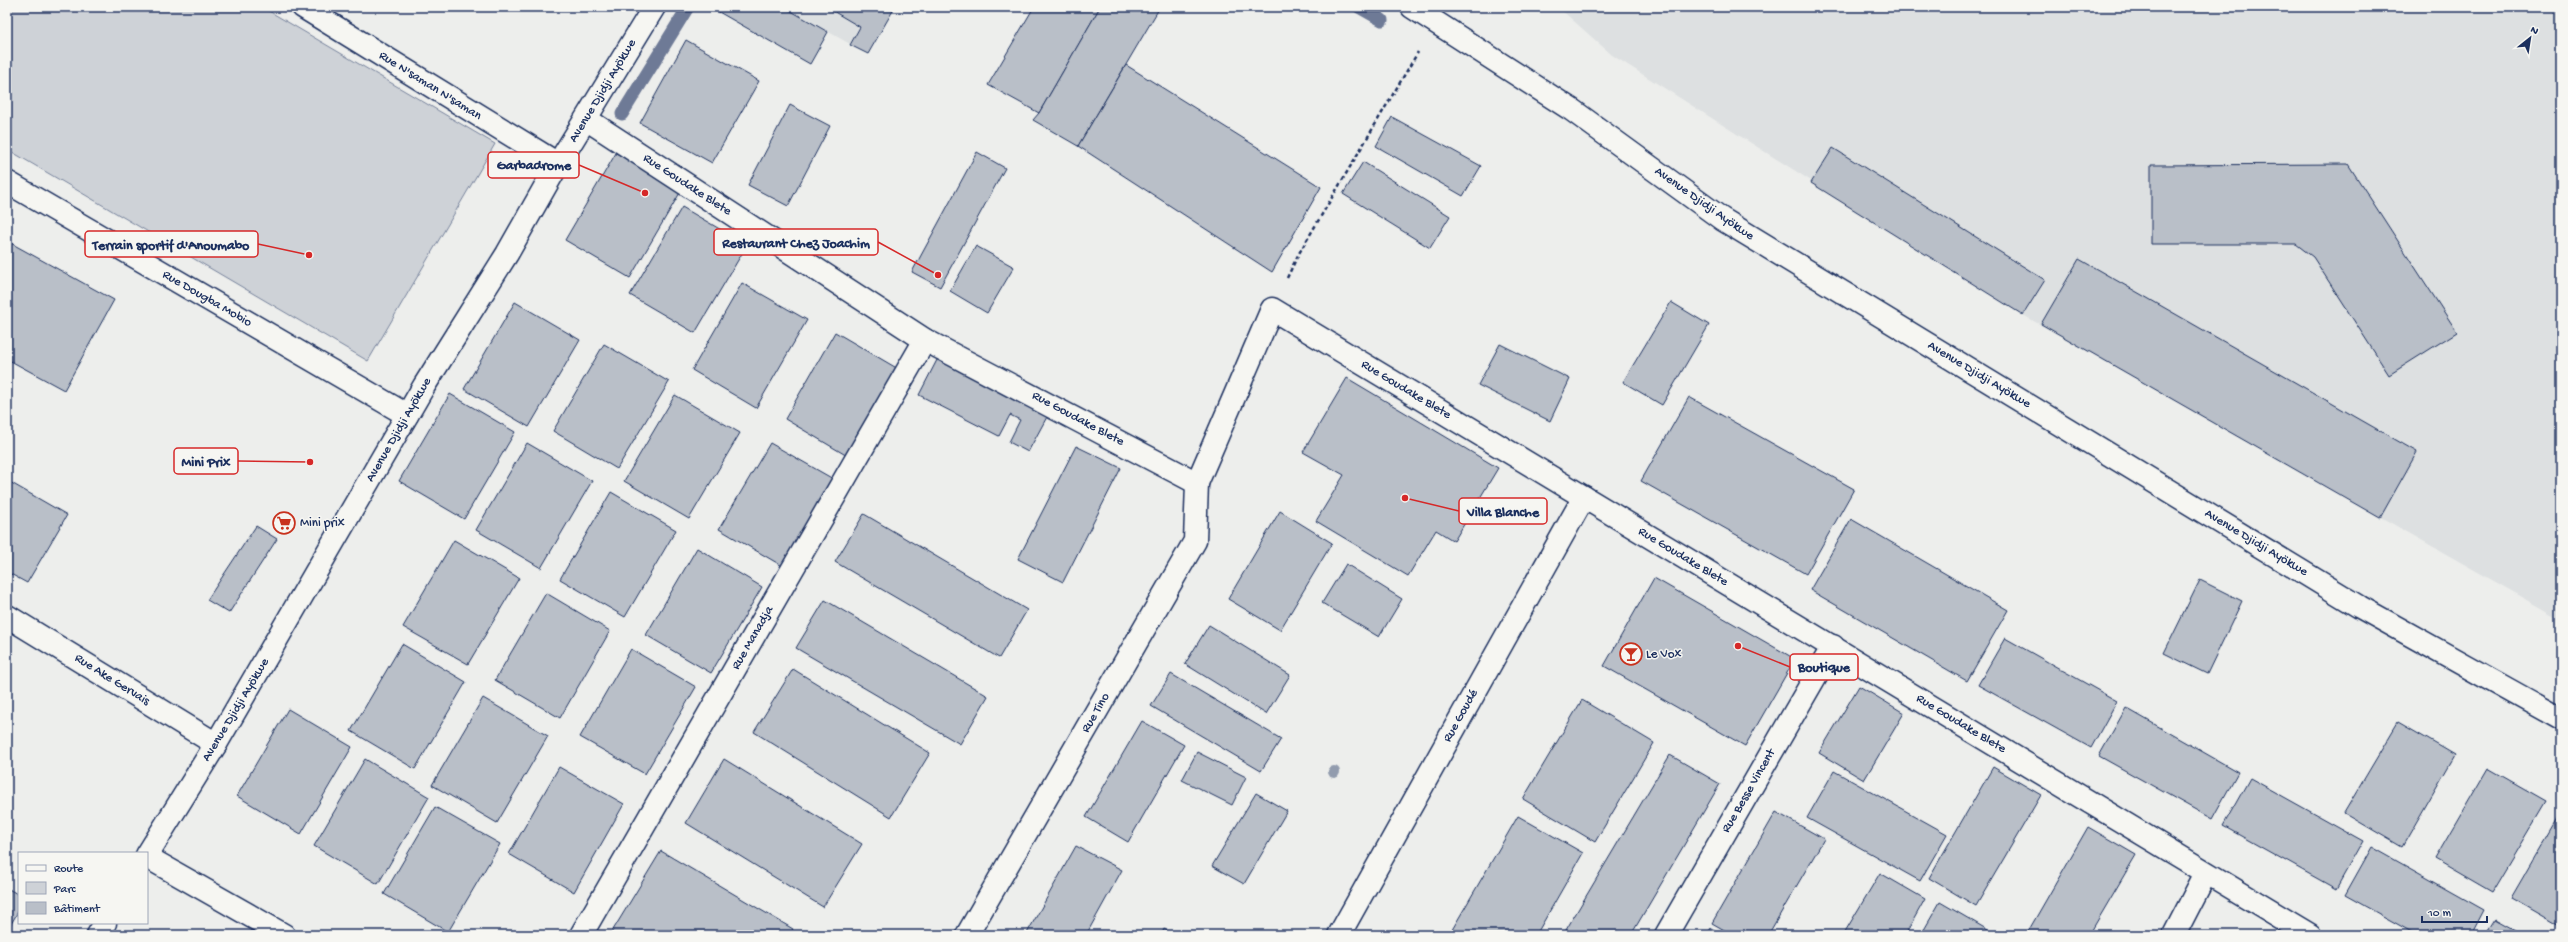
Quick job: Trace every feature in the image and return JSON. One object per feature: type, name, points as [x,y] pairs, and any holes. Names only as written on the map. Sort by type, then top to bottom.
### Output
[{"type":"street","name":"Rue N'saman N'saman","points":[[303,7],[558,164]]},
{"type":"street","name":"Avenue Djidji Ayökwe","points":[[148,854],[216,744],[407,415],[507,254],[558,164],[654,7]]},
{"type":"street","name":"Avenue Djidji Ayökwe","points":[[1412,7],[1572,110],[1722,219],[2360,607],[2561,719]]},
{"type":"street","name":"Rue Goudake Blete","points":[[586,119],[925,340],[1197,483]]},
{"type":"street","name":"Rue Dougba Mobio","points":[[7,182],[407,415]]},
{"type":"street","name":"Rue Goudake Blete","points":[[1272,309],[2310,935]]},
{"type":"street","points":[[1197,483],[1272,309]]},
{"type":"street","name":"Rue Manadja","points":[[581,935],[925,340]]},
{"type":"street","name":"Rue Tino","points":[[968,935],[1195,540],[1197,483]]},
{"type":"street","name":"Rue Goudé","points":[[1339,935],[1584,497]]},
{"type":"street","name":"Rue Ake Gervais","points":[[7,616],[216,744]]},
{"type":"street","name":"Rue Besse Vincent","points":[[1666,935],[1833,646]]},
{"type":"street","points":[[148,857],[284,935]]},
{"type":"street","points":[[2174,935],[2206,873]]},
{"type":"street","points":[[98,935],[104,924]]},
{"type":"path","points":[[1272,309],[1298,255],[1435,23]]},
{"type":"shaded area","points":[[784,7],[895,7],[868,54]]},
{"type":"shaded area","points":[[1558,7],[2561,7],[2561,619],[2023,315],[1612,55]]},
{"type":"green space","points":[[7,7],[262,7],[495,144],[368,361],[7,149]]},
{"type":"building","points":[[710,7],[784,7],[828,32],[810,64]]},
{"type":"building","points":[[826,7],[895,7],[868,54],[850,45],[860,27]]},
{"type":"building","points":[[1034,7],[1100,7],[1039,113],[988,85]]},
{"type":"building","points":[[1100,7],[1160,7],[1078,146],[1033,120],[1039,113]]},
{"type":"building","points":[[686,40],[759,81],[712,163],[640,123]]},
{"type":"building","points":[[1126,65],[1321,187],[1272,272],[1078,146]]},
{"type":"building","points":[[790,105],[830,126],[788,206],[748,185]]},
{"type":"building","points":[[1392,117],[1481,166],[1463,196],[1376,146]]},
{"type":"building","points":[[1833,148],[2045,280],[2023,315],[1811,183]]},
{"type":"building","points":[[977,152],[1005,168],[940,287],[912,272]]},
{"type":"building","points":[[616,153],[681,191],[630,278],[565,240]]},
{"type":"building","points":[[1363,162],[1450,216],[1430,248],[1343,194]]},
{"type":"building","points":[[2348,164],[2457,332],[2389,375],[2313,257],[2296,244],[2151,244],[2151,165]]},
{"type":"building","points":[[682,207],[747,245],[695,333],[630,295]]},
{"type":"building","points":[[7,241],[114,300],[64,390],[7,359]]},
{"type":"building","points":[[976,246],[1014,267],[987,313],[950,291]]},
{"type":"building","points":[[2079,259],[2417,452],[2380,518],[2041,324]]},
{"type":"building","points":[[742,283],[807,320],[756,408],[692,370]]},
{"type":"building","points":[[515,302],[580,340],[529,427],[464,389]]},
{"type":"building","points":[[1671,302],[1709,325],[1662,405],[1623,382]]},
{"type":"building","points":[[835,332],[900,370],[849,457],[785,419]]},
{"type":"building","points":[[604,344],[669,382],[617,469],[553,431]]},
{"type":"building","points":[[1500,344],[1570,379],[1550,421],[1478,385]]},
{"type":"building","points":[[938,358],[1048,415],[1028,452],[1009,442],[1020,420],[1010,415],[999,436],[919,395]]},
{"type":"building","points":[[1347,378],[1498,468],[1454,541],[1436,530],[1408,576],[1316,521],[1344,475],[1303,452]]},
{"type":"building","points":[[450,394],[515,432],[464,519],[399,481]]},
{"type":"building","points":[[675,395],[740,433],[689,519],[624,481]]},
{"type":"building","points":[[1689,397],[1854,489],[1806,574],[1641,481]]},
{"type":"building","points":[[527,443],[592,481],[541,568],[476,530]]},
{"type":"building","points":[[770,443],[835,480],[784,567],[719,529]]},
{"type":"building","points":[[1076,446],[1121,468],[1063,582],[1018,559]]},
{"type":"building","points":[[8,481],[67,515],[27,583],[7,572]]},
{"type":"building","points":[[611,492],[676,530],[625,617],[560,579]]},
{"type":"building","points":[[1280,511],[1332,543],[1280,630],[1228,599]]},
{"type":"building","points":[[864,514],[1027,610],[999,658],[835,562]]},
{"type":"building","points":[[1851,519],[2008,610],[1967,681],[1810,590]]},
{"type":"building","points":[[256,526],[277,539],[229,613],[207,600]]},
{"type":"building","points":[[454,540],[519,578],[468,664],[403,627]]},
{"type":"building","points":[[697,548],[762,587],[711,673],[646,635]]},
{"type":"building","points":[[1346,564],[1402,599],[1379,637],[1322,603]]},
{"type":"building","points":[[1654,578],[1795,659],[1745,746],[1604,666]]},
{"type":"building","points":[[2200,580],[2242,601],[2207,674],[2164,653]]},
{"type":"building","points":[[546,593],[610,631],[560,718],[495,680]]},
{"type":"building","points":[[825,600],[988,696],[960,744],[796,648]]},
{"type":"building","points":[[1209,625],[1290,675],[1266,714],[1185,664]]},
{"type":"building","points":[[2005,638],[2117,701],[2091,748],[1978,685]]},
{"type":"building","points":[[402,644],[466,682],[415,769],[351,731]]},
{"type":"building","points":[[631,649],[696,687],[645,774],[580,737]]},
{"type":"building","points":[[793,669],[930,753],[891,817],[754,732]]},
{"type":"building","points":[[1171,674],[1281,739],[1261,771],[1151,706]]},
{"type":"building","points":[[1859,686],[1904,713],[1864,780],[1819,753]]},
{"type":"building","points":[[483,698],[548,736],[497,823],[432,785]]},
{"type":"building","points":[[1582,700],[1654,743],[1595,842],[1523,799]]},
{"type":"building","points":[[2126,708],[2238,772],[2212,819],[2099,756]]},
{"type":"building","points":[[288,709],[352,747],[301,834],[237,796]]},
{"type":"building","points":[[1142,721],[1184,745],[1128,842],[1086,817]]},
{"type":"building","points":[[2398,722],[2455,755],[2402,847],[2344,813]]},
{"type":"building","points":[[1197,752],[1246,777],[1232,805],[1182,780]]},
{"type":"building","points":[[1670,755],[1720,784],[1631,935],[1563,935]]},
{"type":"building","points":[[365,759],[429,797],[378,884],[314,846]]},
{"type":"building","points":[[724,759],[862,844],[823,907],[686,823]]},
{"type":"building","points":[[559,767],[624,804],[574,892],[509,854]]},
{"type":"building","points":[[1993,767],[2041,795],[1976,906],[1929,878]]},
{"type":"building","points":[[2488,768],[2546,801],[2492,892],[2435,859]]},
{"type":"building","points":[[1834,771],[1947,834],[1920,881],[1807,818]]},
{"type":"building","points":[[2250,778],[2363,841],[2336,889],[2223,826]]},
{"type":"building","points":[[1256,793],[1287,811],[1244,884],[1212,866]]},
{"type":"building","points":[[435,807],[500,844],[448,932],[384,894]]},
{"type":"building","points":[[1776,812],[1824,839],[1768,935],[1733,935],[1712,923]]},
{"type":"building","points":[[2561,812],[2561,927],[2511,898]]},
{"type":"building","points":[[1518,816],[1583,853],[1536,935],[1449,935]]},
{"type":"building","points":[[2088,827],[2136,855],[2089,935],[2026,935]]},
{"type":"building","points":[[1076,846],[1122,870],[1086,935],[1026,935]]},
{"type":"building","points":[[2372,847],[2484,910],[2471,935],[2417,935],[2345,895]]},
{"type":"building","points":[[661,851],[793,929],[790,935],[610,935]]},
{"type":"building","points":[[1880,873],[1925,899],[1905,935],[1843,935]]},
{"type":"building","points":[[7,888],[18,894],[18,912],[11,924],[7,921]]},
{"type":"building","points":[[1940,902],[1988,930],[1985,935],[1921,935]]},
{"type":"building","points":[[2496,919],[2525,935],[2486,935]]},
{"type":"building","points":[[1711,928],[1723,935],[1707,935]]},
{"type":"building","points":[[1164,929],[1174,935],[1161,935]]},
{"type":"waterway","points":[[622,114],[688,7]]},
{"type":"waterway","points":[[1359,7],[1382,20]]},
{"type":"place","name":"Garbadrome","points":[[645,193]]},
{"type":"place","name":"Terrain sportif d'Anoumabo","points":[[309,255]]},
{"type":"place","name":"Restaurant Chez Joachim","points":[[938,275]]},
{"type":"place","name":"Mini Prix","points":[[310,462]]},
{"type":"place","name":"Villa Blanche","points":[[1405,498]]},
{"type":"place","name":"Mini prix","points":[[284,523]]},
{"type":"place","name":"Boutique","points":[[1738,646]]},
{"type":"place","name":"Le Vox","points":[[1631,654]]}]
